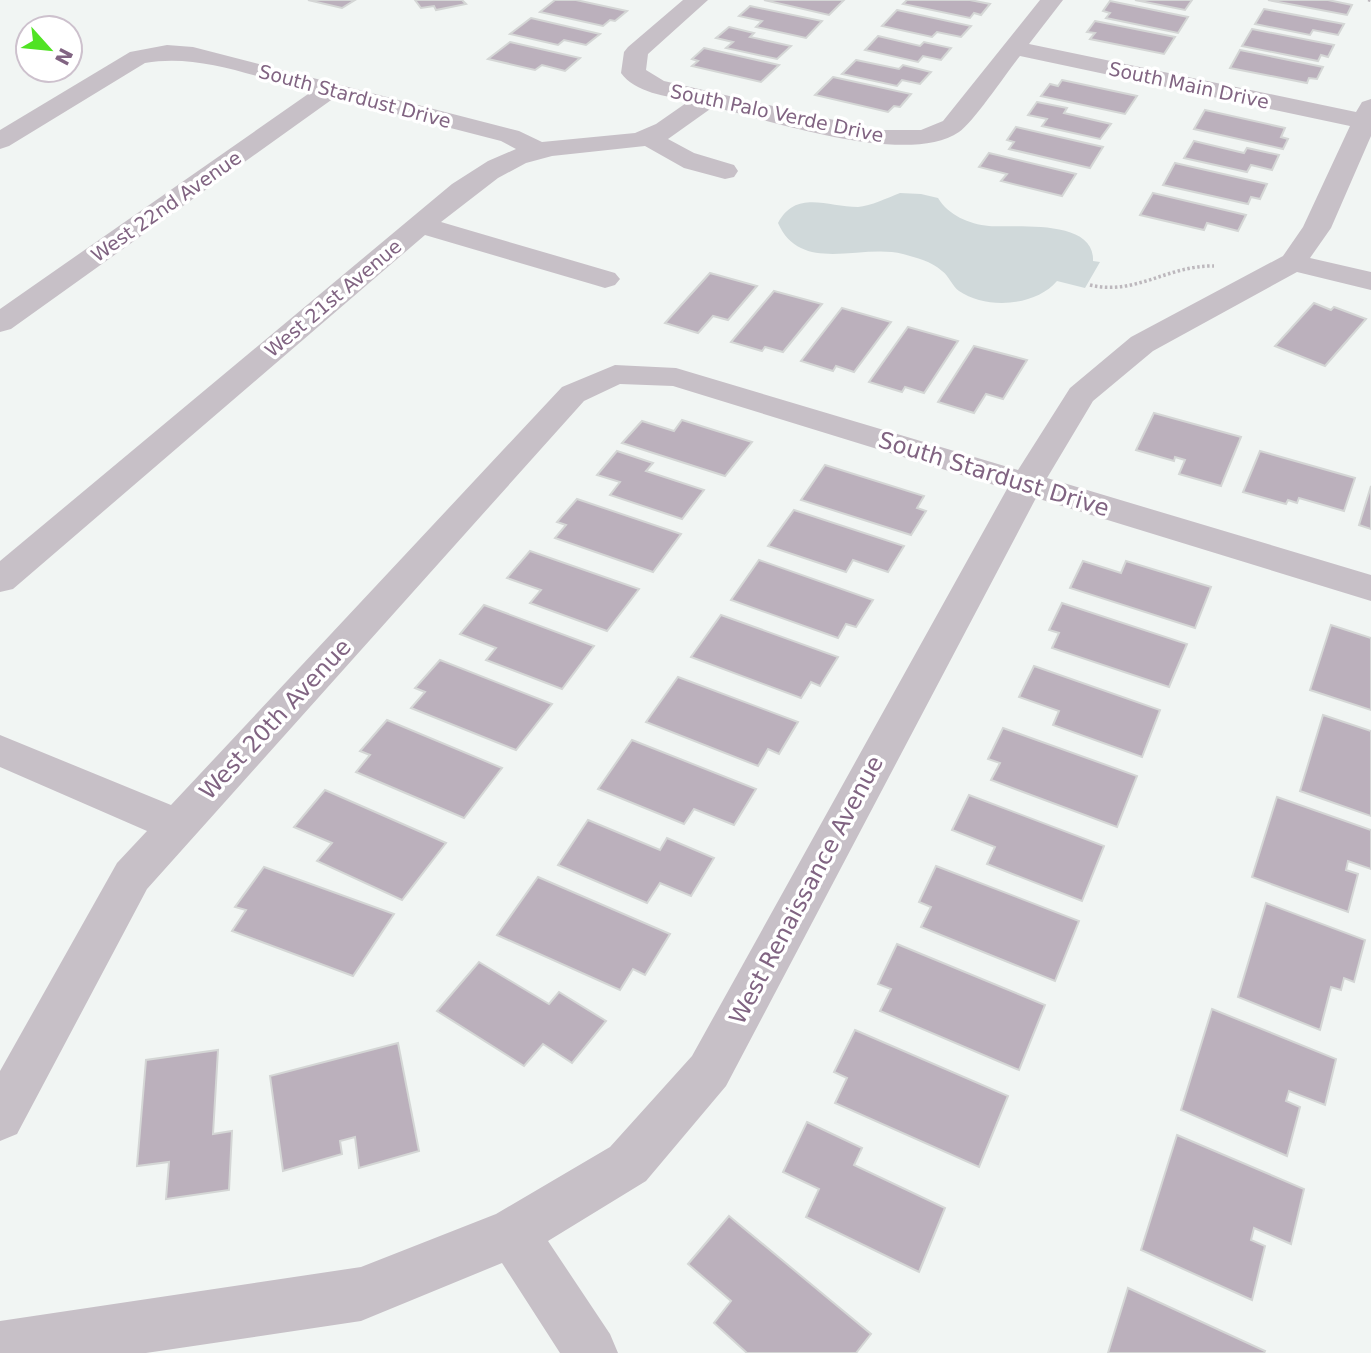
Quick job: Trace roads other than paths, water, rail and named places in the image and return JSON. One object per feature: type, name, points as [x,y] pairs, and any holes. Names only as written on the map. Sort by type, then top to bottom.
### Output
[{"type":"street","name":"South Palo Verde Drive","points":[[697,0],[636,52],[634,74],[656,86],[878,138],[925,138],[952,126],[1014,48]]},
{"type":"street","points":[[1014,48],[1052,0]]},
{"type":"street","name":"South Main Drive","points":[[1014,48],[1368,115]]},
{"type":"street","name":"South Stardust Drive","points":[[0,141],[138,57],[167,52],[193,54],[510,136],[539,151]]},
{"type":"street","name":"West 22nd Avenue","points":[[0,323],[331,89]]},
{"type":"street","name":"West 21st Avenue","points":[[0,580],[488,170],[539,151],[603,146],[649,137],[673,125],[708,99]]},
{"type":"street","name":"West Renaissance Avenue","points":[[0,1348],[362,1294],[513,1233],[628,1164],[709,1070],[1027,484],[1081,396],[1142,344],[1293,262],[1317,228],[1368,115]]},
{"type":"street","points":[[649,137],[686,162],[725,171]]},
{"type":"street","points":[[420,225],[605,279]]},
{"type":"street","points":[[1293,262],[1371,281]]},
{"type":"street","name":"South Stardust Drive","points":[[615,374],[676,377],[1371,588]]},
{"type":"street","name":"West 20th Avenue","points":[[0,1118],[132,876],[573,394],[615,374]]},
{"type":"street","points":[[0,750],[178,826]]},
{"type":"street","points":[[513,1233],[591,1353]]}]
